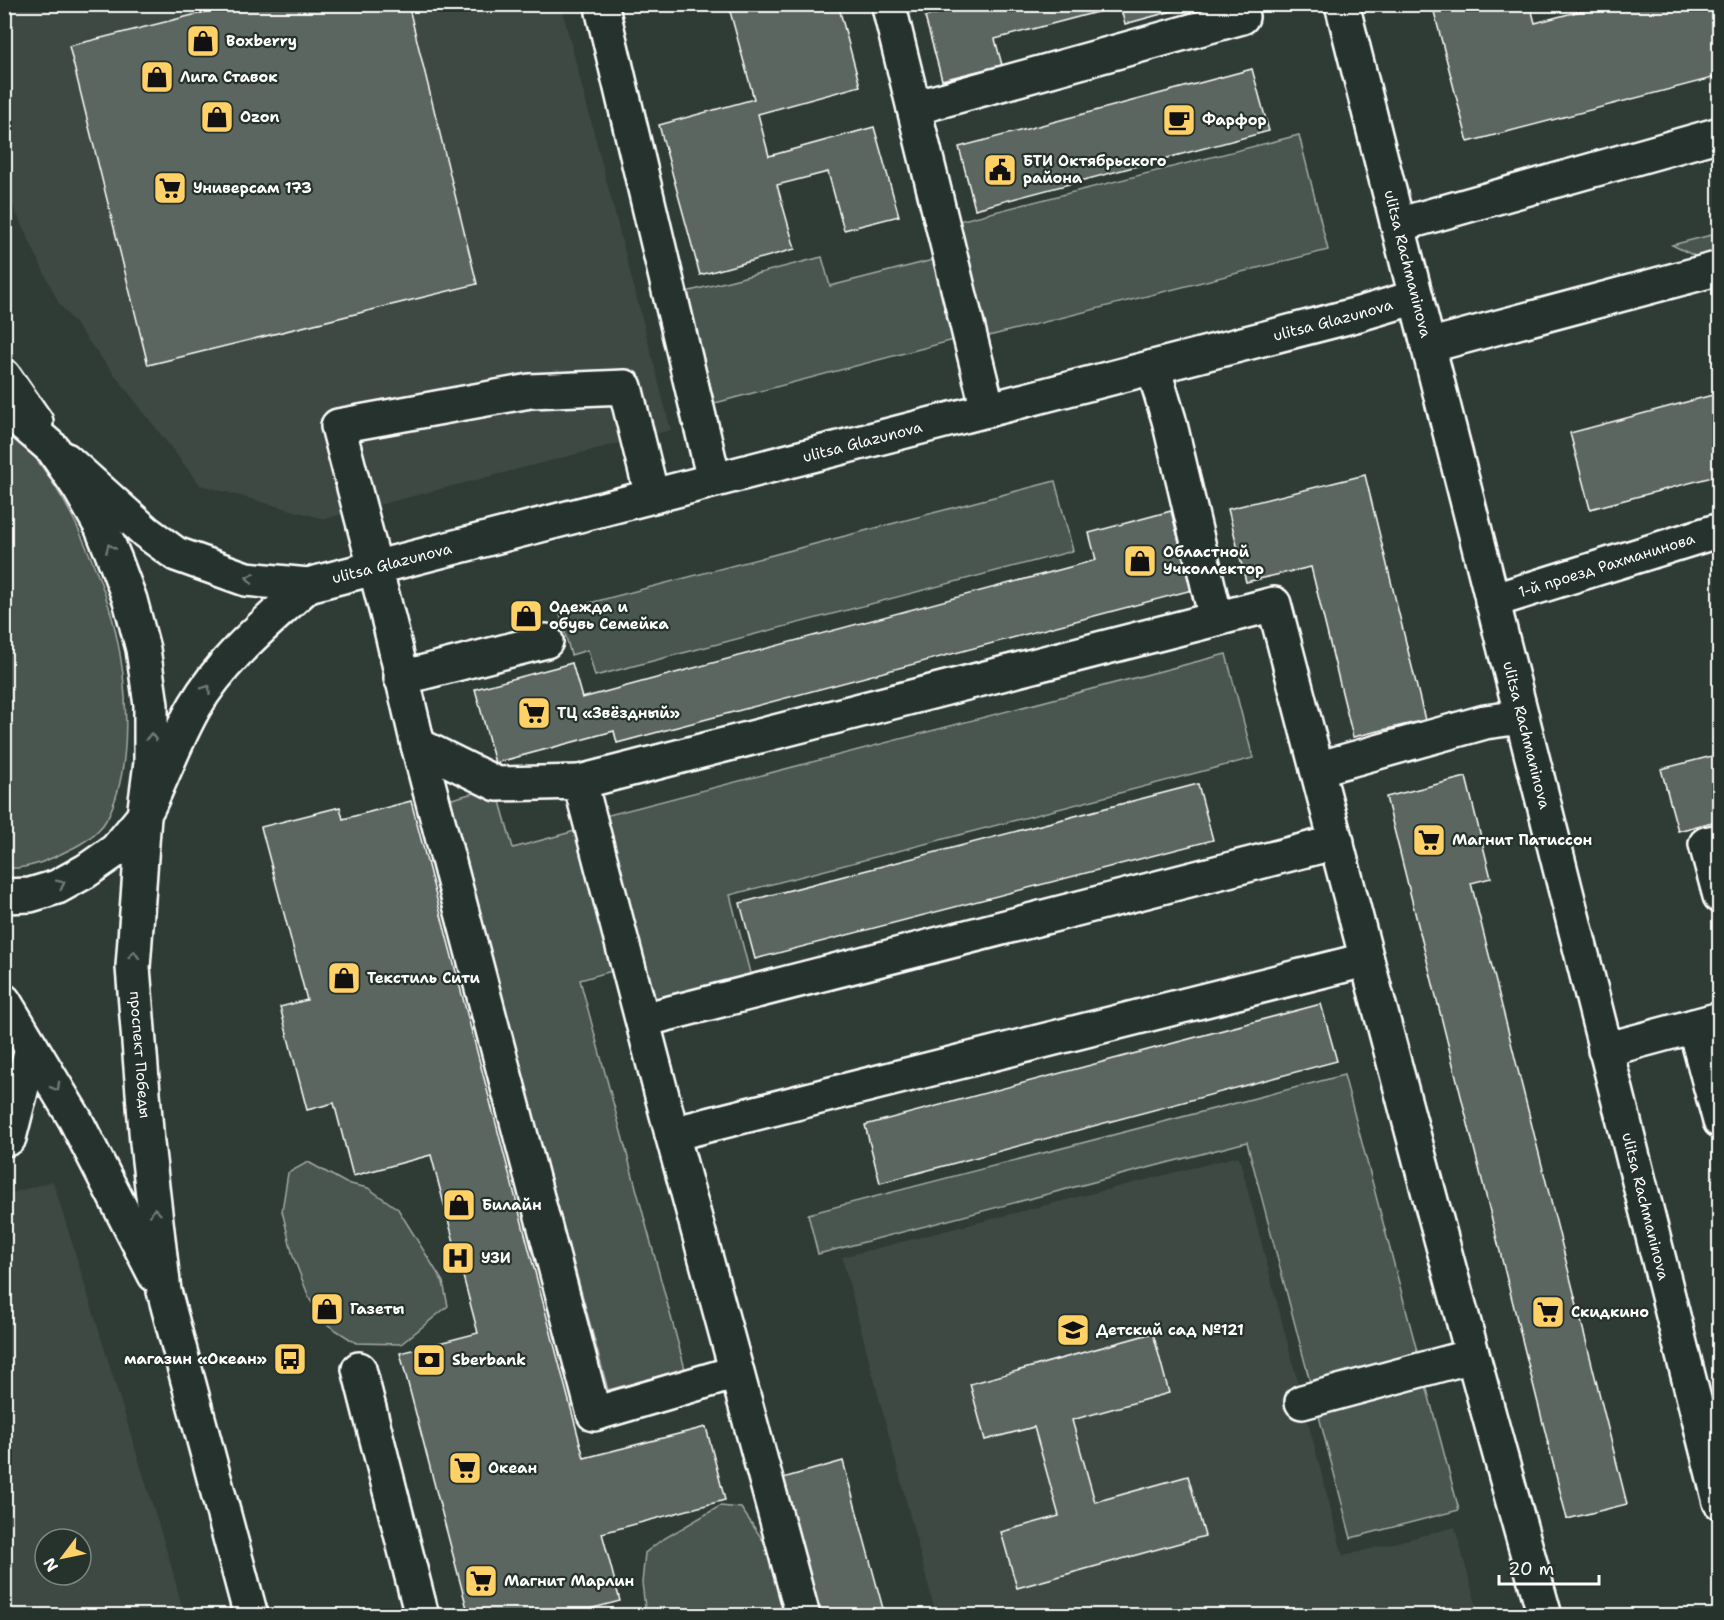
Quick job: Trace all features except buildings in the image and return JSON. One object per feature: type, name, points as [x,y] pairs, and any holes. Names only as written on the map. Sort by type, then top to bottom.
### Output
[{"type":"street","points":[[893,4],[890,11],[988,410]]},
{"type":"street","points":[[914,108],[1242,17],[1238,4]]},
{"type":"street","name":"ulitsa Rachmaninova","points":[[1342,4],[1605,1050],[1713,1449],[1719,1502]]},
{"type":"street","points":[[603,12],[714,480]]},
{"type":"street","points":[[1398,225],[1719,134]]},
{"type":"street","points":[[1428,346],[1719,268]]},
{"type":"street","name":"ulitsa Glazunova","points":[[53,449],[146,532],[176,554],[246,579],[308,585],[1416,297]]},
{"type":"street","points":[[1153,367],[1169,420],[1216,620]]},
{"type":"street","points":[[4,376],[53,449]]},
{"type":"street","points":[[652,496],[625,387],[530,391],[338,426],[418,745],[594,1414],[737,1372]]},
{"type":"street","points":[[4,407],[53,449]]},
{"type":"street","name":"проспект Победы","points":[[53,449],[101,526],[130,600],[143,649],[151,705],[151,763],[144,816],[133,967],[147,1143],[164,1292],[251,1616]]},
{"type":"street","name":"1-й проезд Рахманинова","points":[[1492,601],[1719,530]]},
{"type":"street","name":"ulitsa Glazunova","points":[[144,816],[195,706],[237,651],[308,585]]},
{"type":"street","points":[[418,745],[496,784],[579,782],[1274,604],[1365,960],[1545,1616]]},
{"type":"street","points":[[401,678],[546,641]]},
{"type":"street","points":[[1317,769],[1485,722],[1522,717]]},
{"type":"street","points":[[579,782],[803,1616]]},
{"type":"street","points":[[4,896],[30,895],[57,887],[86,871],[116,850],[144,816]]},
{"type":"street","points":[[1719,841],[1706,844],[1719,896]]},
{"type":"street","points":[[643,1020],[1336,842]]},
{"type":"street","points":[[672,1134],[1365,960]]},
{"type":"street","name":"проспект Победы","points":[[4,1001],[75,1119],[164,1292]]},
{"type":"street","points":[[1605,1050],[1707,1022],[1719,1121]]},
{"type":"street","points":[[4,1139],[9,1138],[32,1048]]},
{"type":"street","points":[[1302,1402],[1472,1356]]},
{"type":"street","points":[[359,1369],[422,1616]]},
{"type":"shaded area","points":[[5,5],[561,5],[671,430],[324,519],[200,485],[58,302],[5,189]]},
{"type":"shaded area","points":[[1299,135],[1328,250],[981,338],[951,223]]},
{"type":"shaded area","points":[[1719,233],[1719,285],[1697,257],[1672,245]]},
{"type":"shaded area","points":[[822,257],[830,286],[933,260],[954,340],[715,403],[686,292]]},
{"type":"shaded area","points":[[4,428],[33,456],[53,482],[93,562],[115,629],[123,675],[126,728],[121,779],[114,802],[102,826],[94,835],[74,848],[38,864],[13,868],[4,868]]},
{"type":"shaded area","points":[[1055,481],[1073,551],[595,676],[588,650],[571,655],[559,611]]},
{"type":"shaded area","points":[[1226,654],[1253,758],[730,895],[751,977],[654,1003],[605,816]]},
{"type":"shaded area","points":[[496,787],[513,848],[575,831],[612,971],[580,980],[685,1369],[608,1390],[448,800]]},
{"type":"shaded area","points":[[1344,1075],[1459,1510],[1351,1538],[1247,1142],[818,1254],[808,1214]]},
{"type":"shaded area","name":"Детский сад №121","points":[[1239,1156],[1343,1556],[1455,1527],[1479,1615],[936,1615],[842,1257]]},
{"type":"shaded area","points":[[308,1162],[346,1183],[368,1188],[398,1209],[443,1282],[448,1306],[401,1344],[356,1343],[328,1325],[310,1300],[293,1256],[282,1211],[288,1173]]},
{"type":"shaded area","points":[[53,1181],[171,1565],[184,1615],[5,1615],[4,1431],[10,1429],[4,1410],[5,1195]]},
{"type":"shaded area","points":[[720,1506],[741,1508],[769,1549],[791,1615],[646,1615],[642,1583],[645,1553],[660,1541]]},
{"type":"place","name":"Boxberry","points":[[203,41]]},
{"type":"place","name":"Лига Ставок","points":[[157,77]]},
{"type":"place","name":"Ozon","points":[[217,117]]},
{"type":"place","name":"Фарфор","points":[[1179,120]]},
{"type":"place","name":"БТИ Октябрьского района","points":[[1000,170]]},
{"type":"place","name":"Универсам 173","points":[[170,188]]},
{"type":"place","name":"Областной Учколлектор","points":[[1140,561]]},
{"type":"place","name":"Одежда и обувь Семейка","points":[[526,616]]},
{"type":"place","name":"ТЦ «Звёздный»","points":[[534,713]]},
{"type":"place","name":"Магнит Патиссон","points":[[1429,840]]},
{"type":"place","name":"Текстиль Сити","points":[[344,978]]},
{"type":"place","name":"Билайн","points":[[459,1205]]},
{"type":"place","name":"УЗИ","points":[[458,1258]]},
{"type":"place","name":"Газеты","points":[[327,1309]]},
{"type":"place","name":"Скидкино","points":[[1548,1312]]},
{"type":"place","name":"Детский сад №121","points":[[1073,1330]]},
{"type":"place","name":"магазин «Океан»","points":[[290,1359]]},
{"type":"place","name":"Sberbank","points":[[429,1360]]},
{"type":"place","name":"Океан","points":[[465,1468]]},
{"type":"place","name":"Магнит Марлин","points":[[481,1581]]}]
